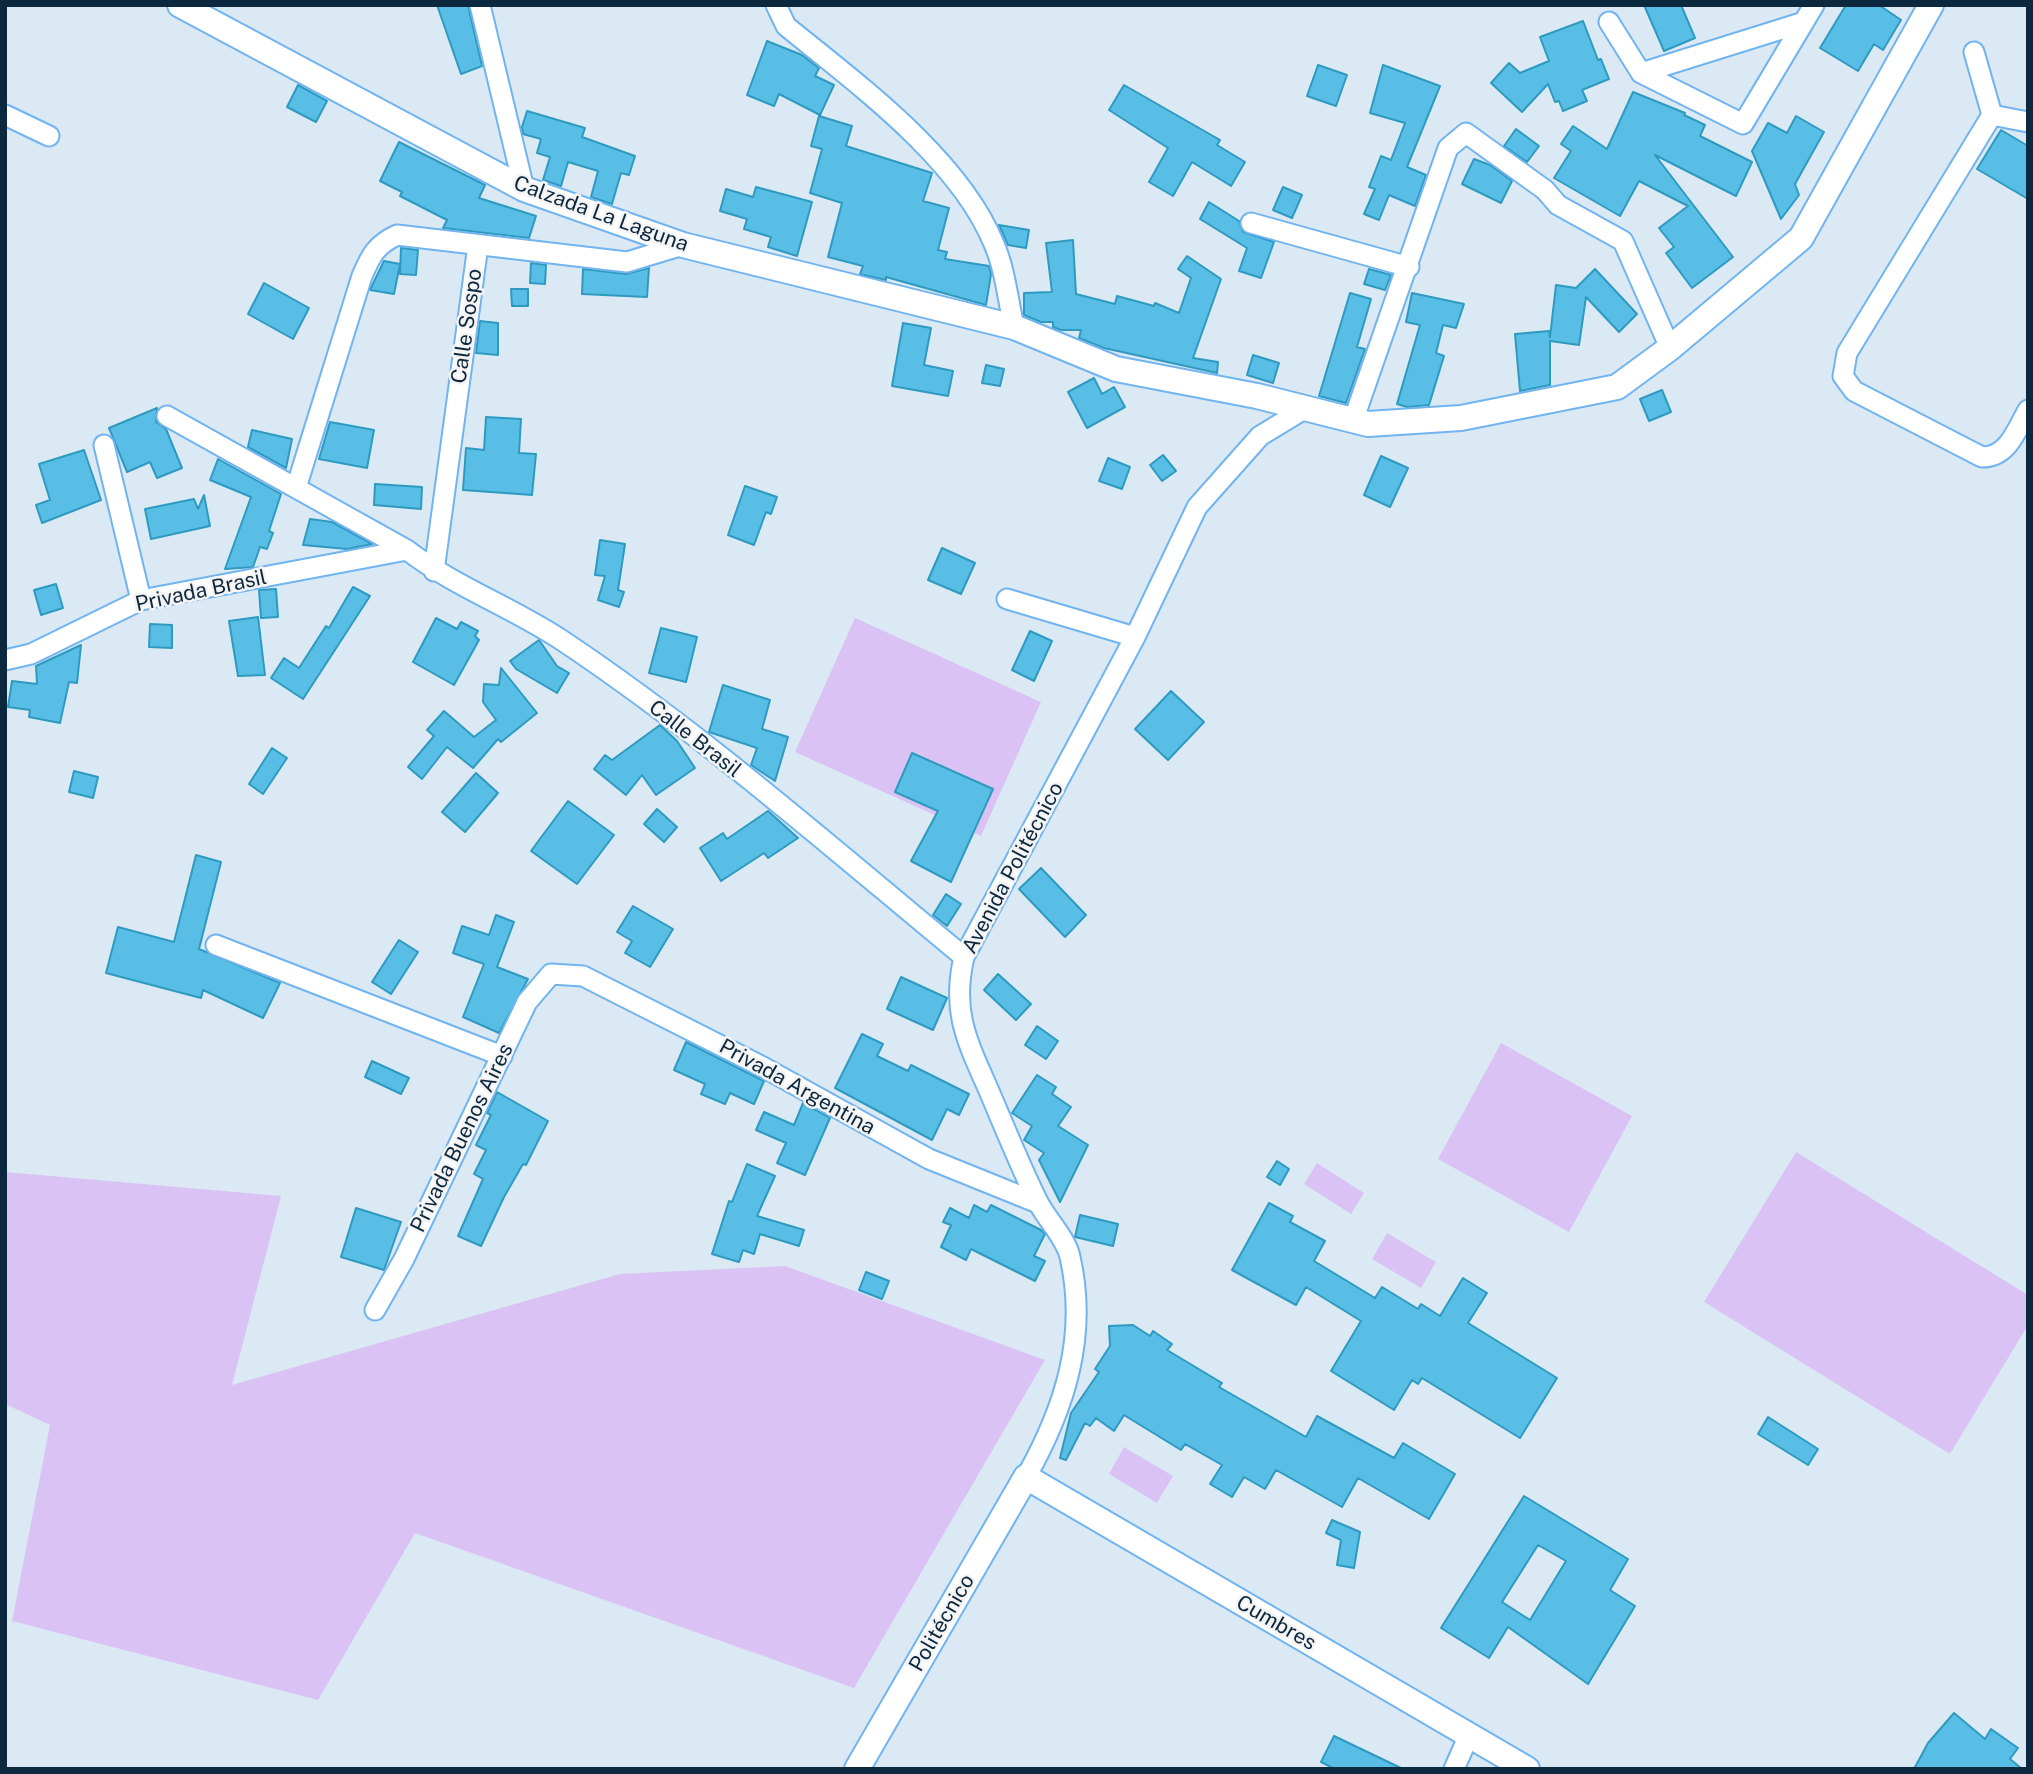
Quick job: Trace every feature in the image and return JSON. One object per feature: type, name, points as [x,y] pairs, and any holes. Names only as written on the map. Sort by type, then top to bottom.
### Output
[{"type":"street","name":"Calzada La Laguna","points":[[180,5],[524,189],[683,245],[1014,327],[1116,369],[1306,408],[1368,424],[1461,418],[1554,402],[1617,387],[1670,348],[1801,238],[1931,5]]},
{"type":"street","points":[[480,5],[524,189]]},
{"type":"street","points":[[776,5],[786,26],[938,157],[971,199],[995,245],[1014,327]]},
{"type":"street","points":[[1609,22],[1641,73],[1744,124],[1814,5]]},
{"type":"street","points":[[1641,73],[1804,22]]},
{"type":"street","points":[[1974,52],[1992,116],[1847,353],[1843,376],[1854,391],[1982,457],[1995,457],[2004,451],[2028,410]]},
{"type":"street","points":[[5,116],[49,136]]},
{"type":"street","points":[[1992,116],[2028,122]]},
{"type":"street","points":[[1353,421],[1409,267],[1448,148],[1466,133],[1545,190],[1558,205],[1623,241],[1670,348]]},
{"type":"street","points":[[1251,223],[1409,267]]},
{"type":"street","points":[[296,488],[373,250],[397,235],[478,245]]},
{"type":"street","name":"Calle Sospo","points":[[434,571],[478,245],[626,262],[683,245]]},
{"type":"street","name":"Avenida Politécnico","points":[[1026,1477],[1049,1437],[1067,1386],[1078,1322],[1070,1254],[1038,1203],[965,1037],[957,987],[964,957],[1135,637],[1197,507],[1260,436],[1306,408]]},
{"type":"street","name":"Calle Brasil","points":[[167,416],[407,550],[434,571],[561,639],[695,736],[964,957]]},
{"type":"street","points":[[104,445],[141,600]]},
{"type":"street","name":"Privada Brasil","points":[[5,660],[31,654],[141,600],[407,550]]},
{"type":"street","points":[[1007,599],[1135,637]]},
{"type":"street","points":[[216,945],[502,1056]]},
{"type":"street","name":"Privada Buenos Aires","points":[[375,1310],[404,1259],[527,1002],[551,974],[556,974]]},
{"type":"street","name":"Privada Argentina","points":[[556,974],[583,976],[624,995],[763,1067],[929,1159],[1038,1203]]},
{"type":"street","name":"Cumbres","points":[[1026,1477],[1527,1769]]},
{"type":"street","name":"Politécnico","points":[[857,1769],[1026,1477]]},
{"type":"street","points":[[1454,1769],[1469,1735]]},
{"type":"shaded area","points":[[855,618],[1041,702],[981,836],[795,752]]},
{"type":"shaded area","points":[[1501,1043],[1632,1116],[1569,1232],[1438,1159]]},
{"type":"shaded area","points":[[1796,1152],[2028,1295],[2028,1325],[1950,1454],[1704,1302]]},
{"type":"shaded area","points":[[1317,1163],[1364,1193],[1351,1214],[1304,1184]]},
{"type":"shaded area","points":[[5,1172],[281,1196],[232,1385],[620,1274],[785,1266],[1045,1360],[854,1688],[415,1533],[318,1700],[12,1621],[50,1425],[5,1404]]},
{"type":"shaded area","points":[[1387,1233],[1436,1262],[1421,1288],[1372,1259]]},
{"type":"shaded area","points":[[1124,1447],[1173,1476],[1157,1503],[1109,1474]]},
{"type":"building","points":[[437,5],[468,5],[482,66],[461,74]]},
{"type":"building","points":[[1644,5],[1681,5],[1695,38],[1664,51]]},
{"type":"building","points":[[1846,5],[1879,5],[1901,20],[1883,50],[1874,44],[1858,71],[1820,48]]},
{"type":"building","points":[[1583,21],[1598,60],[1601,59],[1609,79],[1582,90],[1587,101],[1563,111],[1559,101],[1555,102],[1548,84],[1522,112],[1491,83],[1509,63],[1520,73],[1549,61],[1540,37]]},
{"type":"building","points":[[767,41],[802,55],[819,68],[815,76],[834,85],[820,115],[779,94],[774,106],[747,95]]},
{"type":"building","points":[[1318,65],[1347,75],[1336,106],[1307,96]]},
{"type":"building","points":[[1383,65],[1440,86],[1407,167],[1426,175],[1415,206],[1389,195],[1379,220],[1364,214],[1375,189],[1369,187],[1381,156],[1391,160],[1405,123],[1370,113]]},
{"type":"building","points":[[298,85],[327,101],[316,122],[287,107]]},
{"type":"building","points":[[1124,85],[1220,140],[1217,145],[1245,162],[1231,186],[1192,162],[1173,196],[1149,182],[1168,148],[1109,110]]},
{"type":"building","points":[[1633,92],[1685,113],[1684,115],[1705,125],[1700,136],[1752,162],[1736,196],[1655,155],[1733,257],[1692,288],[1666,253],[1674,247],[1659,228],[1688,206],[1639,181],[1620,216],[1554,178],[1571,151],[1561,144],[1573,126],[1607,149]]},
{"type":"building","points":[[527,111],[585,128],[582,137],[635,156],[629,175],[621,173],[612,204],[591,197],[598,171],[568,162],[561,186],[543,180],[550,157],[537,153],[541,139],[523,134],[522,127]]},
{"type":"building","points":[[819,116],[852,126],[846,146],[932,173],[923,201],[949,208],[938,250],[947,252],[945,259],[989,266],[991,274],[986,305],[886,277],[886,280],[860,274],[863,266],[828,257],[842,203],[810,193],[822,149],[811,146]]},
{"type":"building","points":[[1796,116],[1824,132],[1795,184],[1799,195],[1781,219],[1752,151],[1768,123],[1787,133]]},
{"type":"building","points":[[1516,129],[1539,146],[1527,162],[1504,146]]},
{"type":"building","points":[[2001,130],[2028,146],[2028,199],[1977,169]]},
{"type":"building","points":[[399,142],[485,185],[479,198],[536,216],[529,238],[443,228],[447,220],[400,196],[402,192],[380,181]]},
{"type":"building","points":[[1474,159],[1490,165],[1512,181],[1501,203],[1462,184]]},
{"type":"building","points":[[756,187],[812,202],[797,256],[768,247],[771,237],[744,229],[747,219],[720,211],[726,189],[753,197]]},
{"type":"building","points":[[1283,187],[1302,195],[1292,218],[1273,210]]},
{"type":"building","points":[[1209,202],[1239,221],[1243,232],[1274,242],[1261,278],[1239,271],[1247,248],[1200,219]]},
{"type":"building","points":[[999,225],[1029,230],[1026,248],[1008,245]]},
{"type":"building","points":[[1073,240],[1076,294],[1115,304],[1117,296],[1154,306],[1155,303],[1179,313],[1191,278],[1178,269],[1187,256],[1221,279],[1193,358],[1218,362],[1217,373],[1104,348],[1079,338],[1081,330],[1061,330],[1053,327],[1053,322],[1041,322],[1024,315],[1024,293],[1052,292],[1046,243]]},
{"type":"building","points":[[401,248],[418,250],[416,275],[400,274]]},
{"type":"building","points":[[384,261],[400,264],[394,294],[370,290]]},
{"type":"building","points":[[531,263],[546,265],[545,284],[530,283]]},
{"type":"building","points":[[649,268],[647,297],[582,294],[583,269],[626,274]]},
{"type":"building","points":[[1369,269],[1391,275],[1385,290],[1364,284]]},
{"type":"building","points":[[1595,269],[1637,314],[1619,332],[1586,297],[1579,345],[1550,341],[1550,385],[1520,391],[1515,334],[1549,331],[1550,337],[1556,285],[1576,288]]},
{"type":"building","points":[[264,283],[309,308],[293,339],[248,314]]},
{"type":"building","points":[[511,289],[528,289],[528,306],[512,306]]},
{"type":"building","points":[[1350,293],[1371,299],[1357,347],[1365,349],[1346,403],[1319,396]]},
{"type":"building","points":[[1412,293],[1464,304],[1456,328],[1443,325],[1436,353],[1444,356],[1429,405],[1407,407],[1397,404],[1420,325],[1406,322]]},
{"type":"building","points":[[480,321],[498,323],[498,355],[476,353]]},
{"type":"building","points":[[903,323],[931,328],[924,365],[953,371],[948,396],[892,386]]},
{"type":"building","points":[[1253,355],[1279,363],[1273,383],[1247,375]]},
{"type":"building","points":[[986,365],[1004,369],[1000,386],[982,383]]},
{"type":"building","points":[[1094,378],[1102,394],[1114,387],[1125,407],[1087,428],[1068,392]]},
{"type":"building","points":[[1662,390],[1671,412],[1649,421],[1640,399]]},
{"type":"building","points":[[157,408],[156,422],[166,429],[182,468],[157,478],[150,462],[127,472],[109,428]]},
{"type":"building","points":[[486,417],[521,419],[519,453],[536,454],[532,495],[463,490],[466,448],[484,450]]},
{"type":"building","points":[[330,422],[374,430],[367,468],[319,459]]},
{"type":"building","points":[[252,430],[292,439],[286,468],[248,447]]},
{"type":"building","points":[[84,450],[101,500],[42,523],[36,505],[50,500],[39,464]]},
{"type":"building","points":[[1163,455],[1176,471],[1162,481],[1150,465]]},
{"type":"building","points":[[1381,456],[1408,468],[1390,507],[1364,495]]},
{"type":"building","points":[[1108,458],[1130,467],[1122,489],[1099,481]]},
{"type":"building","points":[[218,459],[281,494],[269,531],[273,533],[267,549],[260,547],[253,567],[225,569],[251,497],[210,480]]},
{"type":"building","points":[[375,484],[422,487],[421,509],[374,505]]},
{"type":"building","points":[[745,486],[777,497],[771,514],[766,512],[754,545],[728,535]]},
{"type":"building","points":[[204,495],[210,526],[151,539],[145,509],[194,499],[198,509]]},
{"type":"building","points":[[310,519],[332,522],[372,544],[347,549],[303,545]]},
{"type":"building","points":[[600,540],[625,544],[618,590],[624,592],[619,607],[598,600],[605,576],[595,575]]},
{"type":"building","points":[[942,548],[975,563],[961,594],[928,580]]},
{"type":"building","points":[[56,584],[63,608],[41,615],[34,590]]},
{"type":"building","points":[[353,587],[370,596],[303,699],[271,678],[284,658],[299,668],[326,626],[329,628]]},
{"type":"building","points":[[276,589],[278,617],[261,618],[259,590]]},
{"type":"building","points":[[258,617],[265,675],[238,676],[229,621]]},
{"type":"building","points":[[436,618],[457,629],[461,622],[478,631],[475,636],[479,640],[454,685],[413,662]]},
{"type":"building","points":[[150,624],[172,625],[172,648],[149,647]]},
{"type":"building","points":[[661,628],[697,637],[686,682],[649,673]]},
{"type":"building","points":[[1030,631],[1052,641],[1034,681],[1012,670]]},
{"type":"building","points":[[539,640],[557,666],[569,673],[557,693],[516,669],[510,661]]},
{"type":"building","points":[[81,645],[77,683],[69,682],[60,723],[29,717],[30,710],[8,707],[12,681],[37,684],[36,666]]},
{"type":"building","points":[[501,668],[537,713],[501,742],[498,739],[473,768],[447,747],[422,779],[408,767],[434,736],[427,730],[444,711],[474,737],[496,720],[483,702],[484,684],[499,685]]},
{"type":"building","points":[[723,685],[770,700],[762,729],[788,737],[775,781],[751,765],[757,748],[709,732]]},
{"type":"building","points":[[1171,691],[1204,722],[1168,760],[1135,729]]},
{"type":"building","points":[[660,725],[677,741],[695,768],[656,795],[642,775],[626,795],[594,769],[605,755],[612,760]]},
{"type":"building","points":[[272,748],[287,758],[263,794],[249,784]]},
{"type":"building","points":[[912,753],[993,789],[951,882],[911,861],[938,811],[895,792]]},
{"type":"building","points":[[74,771],[98,777],[93,798],[69,792]]},
{"type":"building","points":[[476,773],[498,793],[465,832],[442,812]]},
{"type":"building","points":[[568,801],[614,835],[577,884],[531,851]]},
{"type":"building","points":[[657,809],[677,827],[664,842],[644,824]]},
{"type":"building","points":[[768,811],[798,838],[768,858],[764,853],[721,881],[700,848],[723,833],[727,839]]},
{"type":"building","points":[[196,855],[221,862],[199,949],[280,983],[263,1018],[203,990],[201,998],[106,973],[118,927],[174,942]]},
{"type":"building","points":[[1041,868],[1086,915],[1065,937],[1019,889]]},
{"type":"building","points":[[946,894],[961,904],[947,926],[933,915]]},
{"type":"building","points":[[633,906],[673,929],[650,967],[625,953],[632,941],[617,932]]},
{"type":"building","points":[[496,915],[514,922],[497,967],[528,979],[499,1033],[463,1017],[484,964],[453,953],[462,926],[489,935]]},
{"type":"building","points":[[399,940],[418,952],[391,994],[372,982]]},
{"type":"building","points":[[998,974],[1031,1004],[1016,1020],[984,990]]},
{"type":"building","points":[[901,977],[947,998],[933,1030],[887,1009]]},
{"type":"building","points":[[1037,1026],[1058,1041],[1046,1059],[1025,1045]]},
{"type":"building","points":[[862,1034],[883,1044],[877,1056],[908,1071],[911,1065],[969,1094],[959,1115],[947,1109],[932,1140],[835,1088]]},
{"type":"building","points":[[686,1042],[764,1081],[754,1104],[730,1093],[725,1104],[701,1094],[705,1084],[674,1070]]},
{"type":"building","points":[[372,1061],[409,1078],[401,1094],[365,1077]]},
{"type":"building","points":[[1037,1075],[1056,1087],[1052,1094],[1071,1107],[1058,1126],[1088,1145],[1060,1202],[1039,1160],[1044,1153],[1024,1140],[1032,1126],[1012,1113]]},
{"type":"building","points":[[497,1092],[548,1121],[526,1165],[523,1164],[504,1197],[481,1246],[458,1236],[483,1179],[474,1174],[486,1150],[476,1145],[491,1115],[487,1113]]},
{"type":"building","points":[[803,1103],[830,1118],[805,1175],[777,1163],[786,1143],[756,1130],[764,1112],[794,1125]]},
{"type":"building","points":[[1277,1161],[1289,1169],[1280,1185],[1267,1177]]},
{"type":"building","points":[[747,1164],[775,1176],[757,1216],[804,1230],[799,1246],[760,1234],[754,1254],[743,1250],[739,1262],[712,1254],[729,1201],[732,1202]]},
{"type":"building","points":[[1269,1203],[1293,1216],[1290,1222],[1325,1241],[1314,1261],[1375,1298],[1382,1287],[1418,1309],[1421,1304],[1440,1316],[1463,1278],[1487,1293],[1468,1323],[1557,1378],[1520,1438],[1422,1378],[1418,1384],[1412,1380],[1394,1410],[1331,1371],[1361,1321],[1306,1287],[1296,1305],[1232,1270]]},
{"type":"building","points":[[974,1205],[987,1212],[991,1205],[1045,1234],[1034,1256],[1045,1261],[1035,1281],[971,1249],[966,1260],[941,1247],[951,1225],[943,1222],[950,1208],[969,1218]]},
{"type":"building","points":[[356,1208],[401,1222],[384,1270],[341,1257]]},
{"type":"building","points":[[1080,1215],[1118,1224],[1113,1246],[1075,1237]]},
{"type":"building","points":[[866,1272],[889,1281],[882,1299],[859,1290]]},
{"type":"building","points":[[1133,1325],[1150,1336],[1153,1331],[1172,1344],[1167,1350],[1222,1383],[1219,1387],[1306,1437],[1317,1416],[1394,1458],[1403,1443],[1455,1474],[1429,1519],[1358,1478],[1342,1507],[1276,1470],[1265,1489],[1244,1477],[1232,1497],[1210,1484],[1222,1465],[1185,1444],[1181,1450],[1124,1415],[1114,1431],[1096,1418],[1090,1426],[1085,1423],[1066,1460],[1060,1458],[1071,1413],[1099,1372],[1095,1369],[1110,1346],[1109,1326]]},
{"type":"building","points":[[1768,1417],[1818,1449],[1808,1465],[1758,1434]]},
{"type":"building","points":[[1524,1496],[1628,1559],[1610,1590],[1635,1606],[1588,1684],[1508,1627],[1489,1658],[1441,1628]],"holes":[[[1538,1545],[1566,1561],[1530,1620],[1502,1602]]]},
{"type":"building","points":[[1332,1520],[1360,1532],[1354,1568],[1337,1565],[1341,1540],[1326,1533]]},
{"type":"building","points":[[1954,1713],[1985,1739],[1991,1729],[2018,1748],[2010,1759],[2022,1769],[1914,1769],[1928,1743]]},
{"type":"building","points":[[1334,1736],[1403,1769],[1335,1769],[1321,1762]]}]
